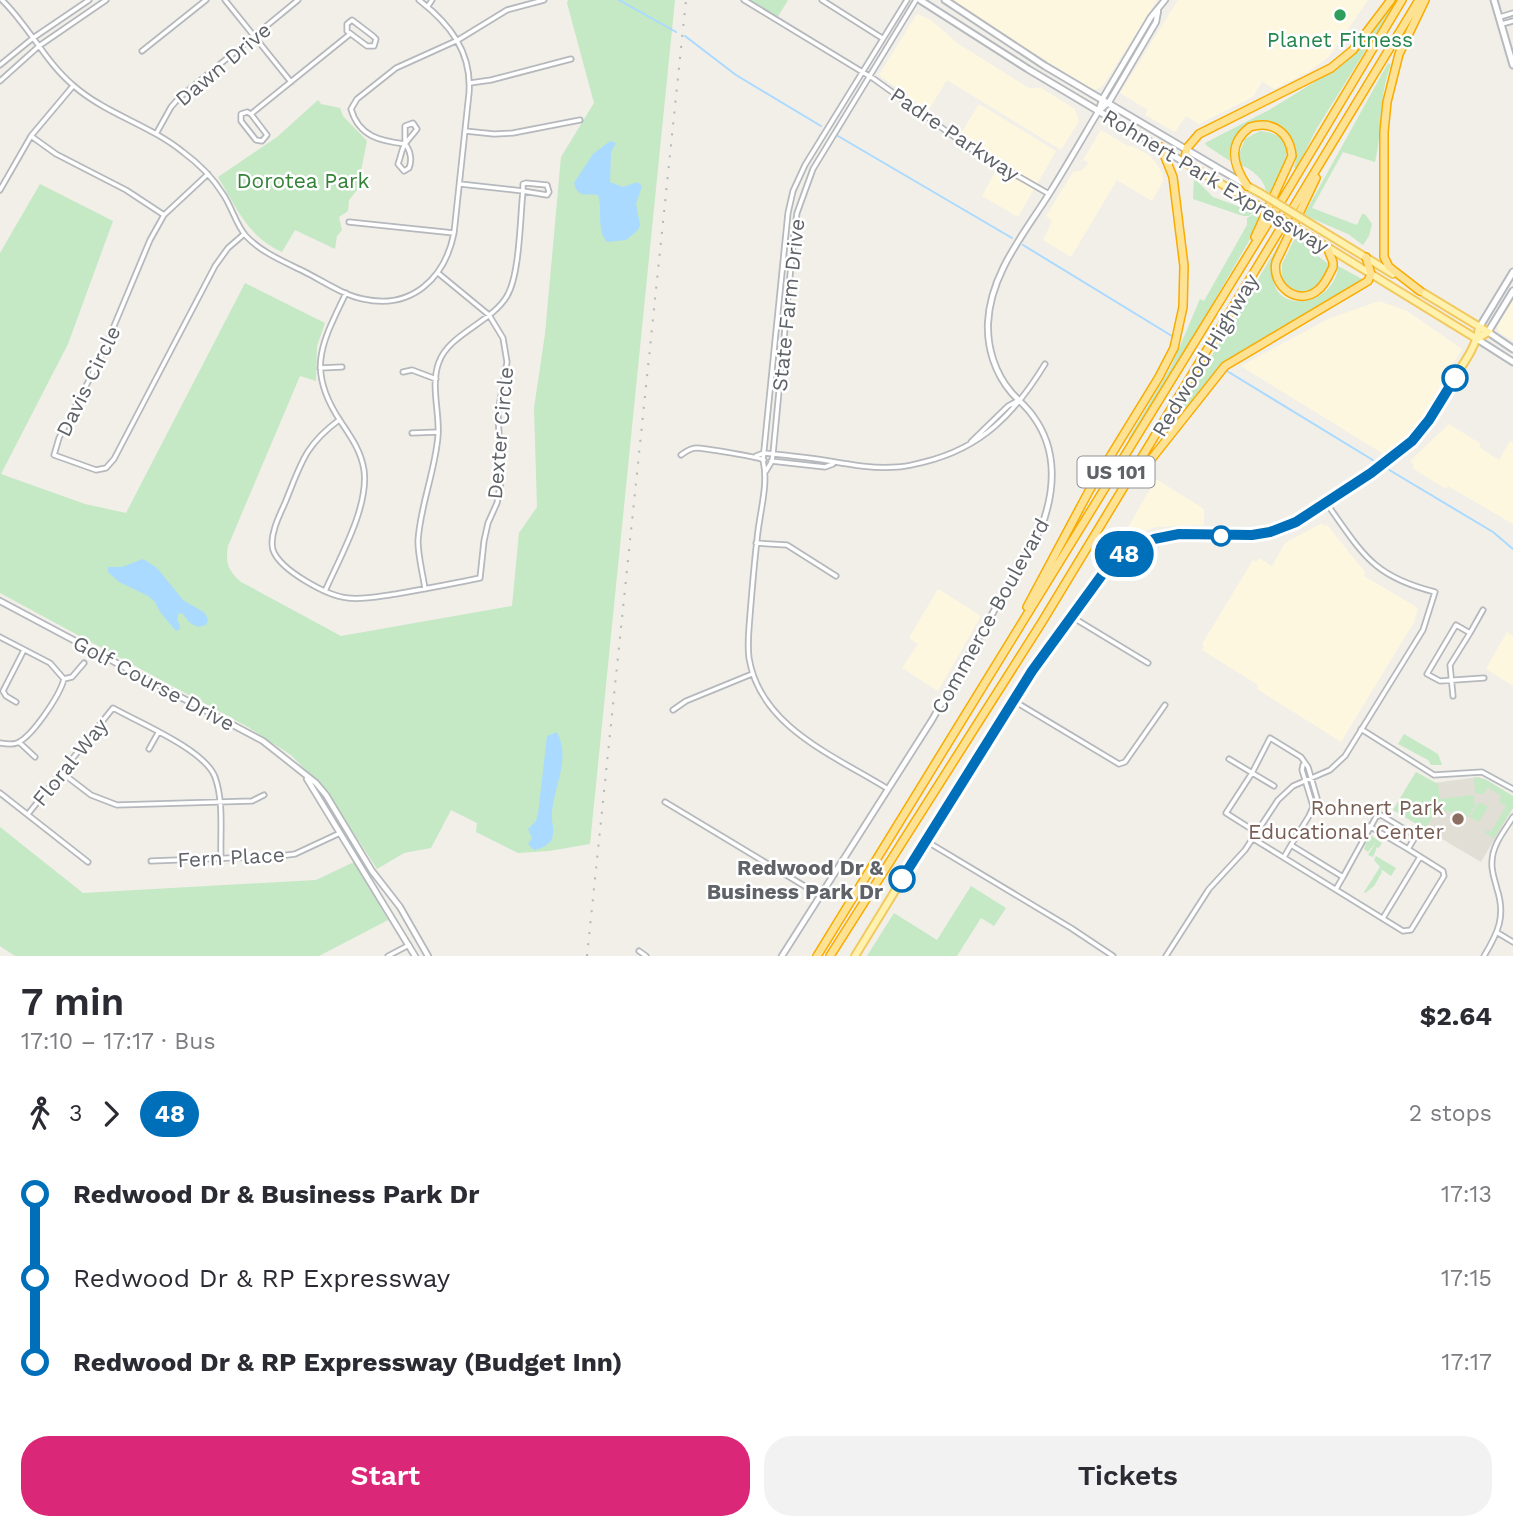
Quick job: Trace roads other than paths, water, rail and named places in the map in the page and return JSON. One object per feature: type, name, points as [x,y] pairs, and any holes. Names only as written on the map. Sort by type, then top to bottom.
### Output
[{"type":"highway","points":[[1184,162],[1187,148],[1199,134],[1331,68],[1353,50],[1391,0]]},
{"type":"highway","name":"Redwood Highway","points":[[817,956],[1234,279],[1402,0]]},
{"type":"highway","points":[[1420,291],[1389,267],[1384,257],[1384,132],[1394,69],[1422,0]]},
{"type":"highway","name":"Redwood Highway","points":[[832,956],[1042,622],[1422,0]]},
{"type":"highway","points":[[1234,279],[1290,163],[1292,156],[1289,141],[1279,129],[1272,126],[1250,127],[1237,142],[1234,163],[1247,186]]},
{"type":"highway","points":[[1327,247],[1333,267],[1317,292],[1296,296],[1279,284],[1275,274],[1276,262],[1335,139]]},
{"type":"highway","points":[[981,691],[1089,491],[1174,348],[1183,307],[1184,273],[1173,177],[1161,147]]},
{"type":"highway","points":[[1123,488],[1141,472],[1225,366],[1352,293],[1368,281],[1371,274],[1366,257]]},
{"type":"main road","name":"Rohnert Park Expressway","points":[[918,0],[1098,112],[1306,234],[1513,362]]},
{"type":"main road","name":"Rohnert Park Expressway","points":[[945,0],[1036,60],[1187,148],[1513,349]]},
{"type":"main road","points":[[1494,0],[1513,65]]},
{"type":"main road","points":[[855,956],[1014,701],[1107,568],[1141,544],[1154,539],[1179,534],[1236,536],[1270,532],[1296,522],[1388,461],[1420,432],[1477,339],[1479,328],[1513,272]]},
{"type":"main road","points":[[1477,339],[1488,332],[1513,291]]},
{"type":"street","points":[[2,0],[73,86],[100,105],[183,151],[208,174],[224,195],[244,234],[269,253],[346,293],[385,302],[403,298],[424,288],[449,256],[460,184],[470,83],[466,58],[446,23],[419,0]]},
{"type":"street","points":[[0,65],[33,38],[89,0]]},
{"type":"street","points":[[0,80],[39,46],[106,0]]},
{"type":"street","points":[[142,51],[206,0]]},
{"type":"street","points":[[225,0],[291,82]]},
{"type":"street","name":"Dawn Drive","points":[[156,134],[179,98],[298,0]]},
{"type":"street","points":[[428,6],[432,0]]},
{"type":"street","points":[[405,144],[416,132],[413,122],[405,126],[405,144],[398,164],[404,171],[410,168],[411,163],[408,148],[405,144],[371,137],[353,117],[351,109],[357,100],[396,68],[458,40],[507,10],[544,0]]},
{"type":"street","name":"Padre Parkway","points":[[744,0],[868,76],[974,151],[1049,194]]},
{"type":"street","points":[[822,0],[882,38]]},
{"type":"street","name":"State Farm Drive","points":[[766,471],[763,460],[788,213],[799,174],[907,0]]},
{"type":"street","name":"State Farm Drive","points":[[888,789],[782,721],[762,695],[752,674],[748,642],[756,543],[766,471],[773,454],[797,214],[813,169],[868,76],[918,0]]},
{"type":"street","name":"Commerce Boulevard","points":[[782,956],[932,720],[1041,528],[1049,507],[1053,482],[1051,455],[1039,426],[1002,380],[991,354],[988,319],[993,292],[1020,238],[1154,26],[1158,10],[1165,0]]},
{"type":"street","points":[[1501,21],[1513,13]]},
{"type":"street","points":[[352,20],[373,36],[376,43],[371,48],[350,34],[346,27],[352,20]]},
{"type":"street","points":[[1501,21],[1513,21]]},
{"type":"street","points":[[251,114],[350,34]]},
{"type":"street","points":[[470,83],[571,59]]},
{"type":"street","points":[[0,190],[31,136],[73,86]]},
{"type":"street","points":[[243,112],[251,114],[267,135],[262,141],[256,140],[241,121],[243,112]]},
{"type":"street","points":[[465,131],[513,133],[580,120]]},
{"type":"street","points":[[31,136],[56,154],[126,190],[164,215]]},
{"type":"street","name":"Davis Circle","points":[[208,174],[164,215],[150,240],[101,357],[59,438],[54,455],[96,470],[106,468],[114,459],[215,266],[228,248],[244,234]]},
{"type":"street","points":[[425,589],[418,540],[438,432],[438,363],[445,350],[507,298],[514,281],[523,191],[523,184],[547,185],[548,188],[547,194],[523,191],[460,184]]},
{"type":"street","points":[[349,222],[454,233]]},
{"type":"street","name":"Dexter Circle","points":[[339,420],[319,435],[307,450],[276,523],[272,548],[280,561],[295,574],[325,591],[346,598],[367,598],[480,578],[484,541],[497,503],[501,481],[498,412],[507,362],[503,338],[489,314],[438,273]]},
{"type":"street","points":[[325,591],[364,494],[361,458],[324,391],[320,368],[325,338],[346,293]]},
{"type":"street","points":[[681,455],[695,448],[731,455],[756,456],[764,453],[835,463],[899,467],[936,459],[969,444],[1028,391],[1045,364]]},
{"type":"street","points":[[320,368],[342,367]]},
{"type":"street","points":[[403,372],[412,370],[436,379]]},
{"type":"street","points":[[412,433],[438,432]]},
{"type":"street","points":[[756,456],[763,460],[825,467],[835,463]]},
{"type":"street","points":[[1166,956],[1209,889],[1239,857],[1283,794],[1293,786],[1312,780],[1340,761],[1423,630],[1435,592],[1407,585],[1377,567],[1359,549],[1326,503]]},
{"type":"street","points":[[756,543],[778,543],[795,549],[836,576]]},
{"type":"street","name":"Golf Course Drive","points":[[0,601],[263,741],[303,773],[326,795],[373,871],[400,907],[428,956]]},
{"type":"street","points":[[1453,696],[1450,665],[1483,610]]},
{"type":"street","points":[[1071,616],[1148,663]]},
{"type":"street","points":[[1470,633],[1456,625],[1427,674],[1440,681],[1484,678]]},
{"type":"street","points":[[0,637],[50,663],[64,679]]},
{"type":"street","points":[[16,702],[1,691],[24,650]]},
{"type":"street","points":[[64,679],[72,677],[83,663]]},
{"type":"street","points":[[673,710],[685,701],[752,674]]},
{"type":"street","points":[[0,743],[19,742],[29,734],[57,696],[64,679]]},
{"type":"street","points":[[1014,701],[1119,764],[1125,762],[1165,705]]},
{"type":"street","name":"Floral Way","points":[[28,814],[113,708],[192,750],[204,760],[216,778],[221,858]]},
{"type":"street","points":[[1361,729],[1434,775],[1482,772],[1513,789]]},
{"type":"street","points":[[149,749],[159,733]]},
{"type":"street","points":[[1256,832],[1226,813],[1252,773],[1270,738],[1301,757],[1308,767],[1317,798],[1283,857]]},
{"type":"street","points":[[19,742],[35,757]]},
{"type":"street","points":[[1229,759],[1274,786]]},
{"type":"street","points":[[1304,764],[1302,770],[1313,806]]},
{"type":"street","points":[[61,772],[91,795],[117,805],[252,801],[264,795]]},
{"type":"street","name":"Golf Course Drive","points":[[303,773],[415,956]]},
{"type":"street","points":[[0,793],[88,862]]},
{"type":"street","points":[[665,802],[821,896]]},
{"type":"street","points":[[1336,889],[1376,817],[1381,815],[1414,837],[1408,849]]},
{"type":"street","points":[[1484,956],[1498,933],[1502,905],[1492,872],[1492,859],[1497,844],[1513,817]]},
{"type":"street","points":[[1252,838],[1403,931],[1411,930],[1444,876],[1443,871],[1369,827]]},
{"type":"street","name":"Fern Place","points":[[151,861],[295,854],[347,830]]},
{"type":"street","points":[[926,841],[1113,956]]},
{"type":"street","points":[[1292,845],[1343,877]]},
{"type":"street","points":[[1383,918],[1420,856]]},
{"type":"street","points":[[1498,933],[1513,942]]},
{"type":"street","points":[[388,956],[409,945]]},
{"type":"street","points":[[639,951],[646,956]]},
{"type":"water","points":[[610,141],[616,143],[611,152],[610,182],[623,187],[637,182],[642,186],[636,204],[640,225],[638,230],[626,240],[607,242],[601,226],[598,195],[580,193],[574,183],[593,154]]},
{"type":"water","points":[[143,559],[157,568],[183,600],[205,613],[208,620],[206,625],[198,627],[190,623],[182,613],[178,614],[180,629],[176,631],[155,602],[119,582],[108,572],[108,567],[122,567]]},
{"type":"water","points":[[557,732],[561,742],[562,762],[553,802],[553,836],[547,845],[534,850],[528,844],[532,838],[528,829],[536,821],[538,814],[547,736]]},
{"type":"waterway","points":[[619,0],[676,32]]},
{"type":"waterway","points":[[685,36],[736,75],[821,126]]},
{"type":"waterway","points":[[838,136],[1012,238]]},
{"type":"waterway","points":[[1023,245],[1172,336]]},
{"type":"waterway","points":[[1227,371],[1381,465]]},
{"type":"waterway","points":[[1386,468],[1493,532],[1513,549]]},
{"type":"railway","points":[[587,956],[686,0]]},
{"type":"place","name":"Planet Fitness","points":[[1340,15]]},
{"type":"place","name":"Rohnert Park Educational Center","points":[[1458,819]]},
{"type":"place","name":"Redwood Dr & Business Park Dr","points":[[902,879]]},
{"type":"park label","name":"Dorotea Park","points":[[303,180]]}]
